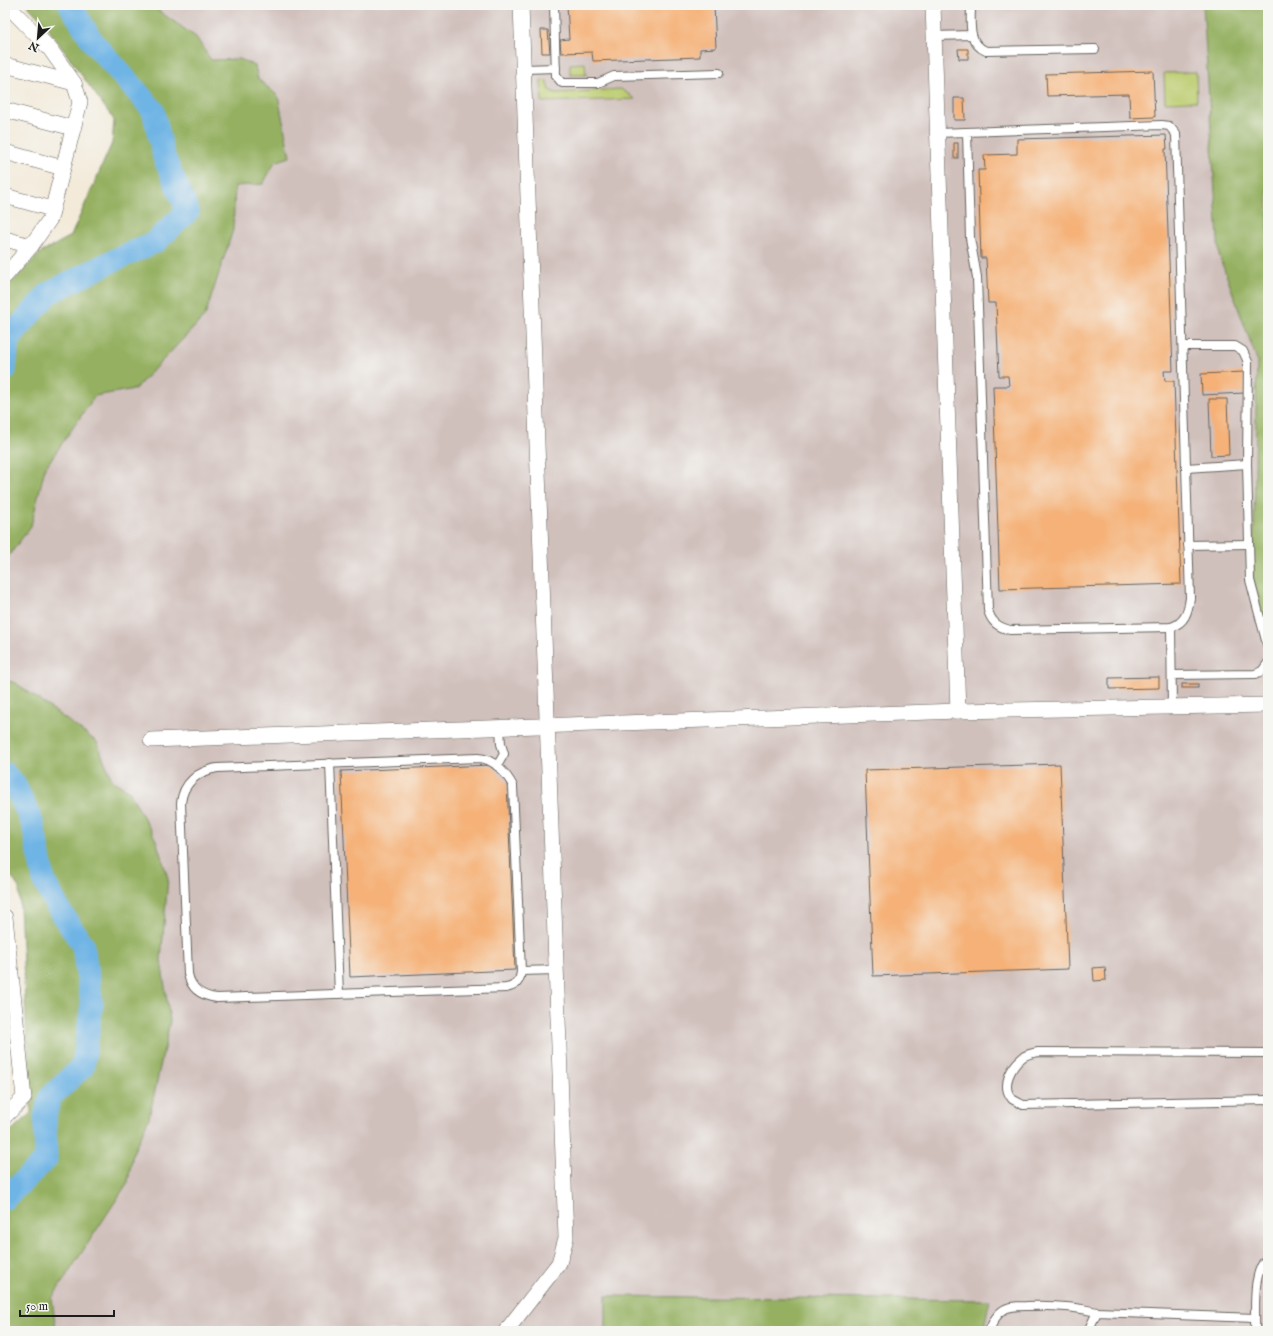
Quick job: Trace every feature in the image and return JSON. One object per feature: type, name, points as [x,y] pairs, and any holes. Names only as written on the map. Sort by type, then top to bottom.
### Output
[{"type":"street","points":[[5,276],[31,246],[50,219],[80,102],[74,83],[50,49],[7,5]]},
{"type":"street","points":[[506,1331],[559,1263],[566,1244],[521,5]]},
{"type":"street","points":[[933,5],[958,711]]},
{"type":"street","points":[[5,18],[24,23]]},
{"type":"street","points":[[5,65],[74,83]]},
{"type":"street","points":[[5,110],[73,128]]},
{"type":"street","points":[[5,152],[63,168]]},
{"type":"street","points":[[5,196],[52,209]]},
{"type":"street","points":[[5,239],[31,246]]},
{"type":"street","points":[[151,740],[548,727],[958,711],[1268,705]]},
{"type":"street","points":[[5,917],[24,1098],[5,1116]]},
{"type":"lane","points":[[554,5],[557,79],[565,84],[598,83],[614,76],[719,73]]},
{"type":"lane","points":[[971,5],[972,35],[981,49],[992,52],[1095,49]]},
{"type":"lane","points":[[934,36],[972,35]]},
{"type":"lane","points":[[524,68],[556,68]]},
{"type":"lane","points":[[937,133],[1162,125],[1173,130],[1177,138],[1189,607],[1181,622],[1171,627],[1010,630],[995,624],[990,617],[987,602],[977,277],[970,238],[967,132]]},
{"type":"lane","points":[[1183,346],[1235,346],[1244,351],[1249,367],[1247,464],[1251,587],[1268,648]]},
{"type":"lane","points":[[1186,468],[1247,464]]},
{"type":"lane","points":[[1188,545],[1249,544]]},
{"type":"lane","points":[[1171,627],[1172,707]]},
{"type":"lane","points":[[1172,674],[1255,674],[1262,671],[1268,664]]},
{"type":"lane","points":[[497,766],[504,754],[501,744],[500,728]]},
{"type":"lane","points":[[481,758],[490,761],[497,766],[513,786],[521,971],[520,979],[517,984],[506,988],[212,997],[196,991],[190,983],[188,974],[181,803],[187,784],[199,773],[217,768],[481,758]]},
{"type":"lane","points":[[330,763],[339,994]]},
{"type":"lane","points":[[521,971],[557,970]]},
{"type":"lane","points":[[1268,1053],[1038,1052],[1024,1056],[1013,1068],[1008,1078],[1007,1090],[1012,1099],[1023,1105],[1268,1100]]},
{"type":"lane","points":[[1254,1331],[1257,1274],[1261,1264],[1268,1257]]},
{"type":"lane","points":[[989,1331],[995,1317],[1005,1309],[1052,1304],[1071,1306],[1097,1312],[1255,1318]]},
{"type":"lane","points":[[1088,1331],[1097,1312]]},
{"type":"shaded area","points":[[152,5],[1203,5],[1219,255],[1257,360],[1253,580],[1268,632],[1268,1331],[56,1331],[52,1298],[128,1182],[133,1153],[149,1118],[170,1021],[161,960],[168,878],[129,791],[112,780],[97,742],[16,683],[5,680],[5,561],[31,526],[45,468],[95,396],[135,389],[233,230],[235,186],[263,184],[275,162],[278,96],[258,79],[255,66],[240,59],[211,60],[196,37]]},
{"type":"green space","points":[[27,5],[152,5],[196,37],[211,60],[240,59],[255,66],[258,79],[278,96],[290,157],[275,162],[263,184],[235,186],[233,230],[205,316],[135,389],[95,396],[45,468],[31,526],[5,561],[5,289],[40,253],[71,236],[112,143],[114,120],[44,23]]},
{"type":"green space","points":[[1203,5],[1268,5],[1268,632],[1253,580],[1257,360],[1219,255]]},
{"type":"green space","points":[[585,63],[586,75],[570,75],[570,64]]},
{"type":"green space","points":[[1196,72],[1197,101],[1165,102],[1164,73]]},
{"type":"green space","points":[[541,80],[547,81],[549,90],[556,93],[621,89],[635,99],[542,102]]},
{"type":"green space","points":[[5,680],[16,683],[97,742],[112,780],[129,791],[156,840],[168,878],[161,960],[170,1021],[149,1118],[133,1153],[128,1182],[52,1298],[56,1331],[5,1331],[5,1136],[31,1113],[19,888],[5,867]]},
{"type":"green space","points":[[606,1296],[990,1300],[983,1331],[606,1331]]},
{"type":"building","points":[[567,5],[714,5],[716,48],[700,49],[700,57],[593,61],[592,52],[561,53],[560,40],[569,39]]},
{"type":"building","points":[[541,30],[548,30],[550,53],[542,53]]},
{"type":"building","points":[[958,49],[968,49],[968,59],[959,59]]},
{"type":"building","points":[[1153,71],[1155,117],[1130,118],[1129,94],[1047,96],[1046,74]]},
{"type":"building","points":[[954,98],[964,98],[965,120],[954,120]]},
{"type":"building","points":[[1166,135],[1167,149],[1165,149],[1173,371],[1164,371],[1165,381],[1174,381],[1181,584],[1000,589],[993,386],[1009,386],[1008,376],[999,376],[996,303],[988,303],[986,258],[981,258],[978,170],[985,170],[984,155],[1017,154],[1017,139]]},
{"type":"building","points":[[954,143],[958,143],[958,158],[954,158]]},
{"type":"building","points":[[1244,372],[1245,393],[1202,395],[1201,374]]},
{"type":"building","points":[[1209,399],[1227,399],[1229,455],[1211,456]]},
{"type":"building","points":[[1159,677],[1159,688],[1109,689],[1109,678]]},
{"type":"building","points":[[1182,684],[1198,684],[1198,688],[1182,688]]},
{"type":"building","points":[[1060,764],[1068,969],[873,976],[865,770]]},
{"type":"building","points":[[491,765],[507,782],[515,970],[350,977],[341,771]]},
{"type":"building","points":[[1105,967],[1106,980],[1094,981],[1093,968]]},
{"type":"waterway","points":[[5,370],[8,339],[49,293],[108,263],[155,242],[188,211],[164,157],[153,110],[93,42],[70,5]]},
{"type":"waterway","points":[[5,774],[15,785],[33,825],[44,881],[60,911],[83,945],[92,1004],[83,1066],[50,1097],[45,1117],[46,1159],[5,1198]]}]
